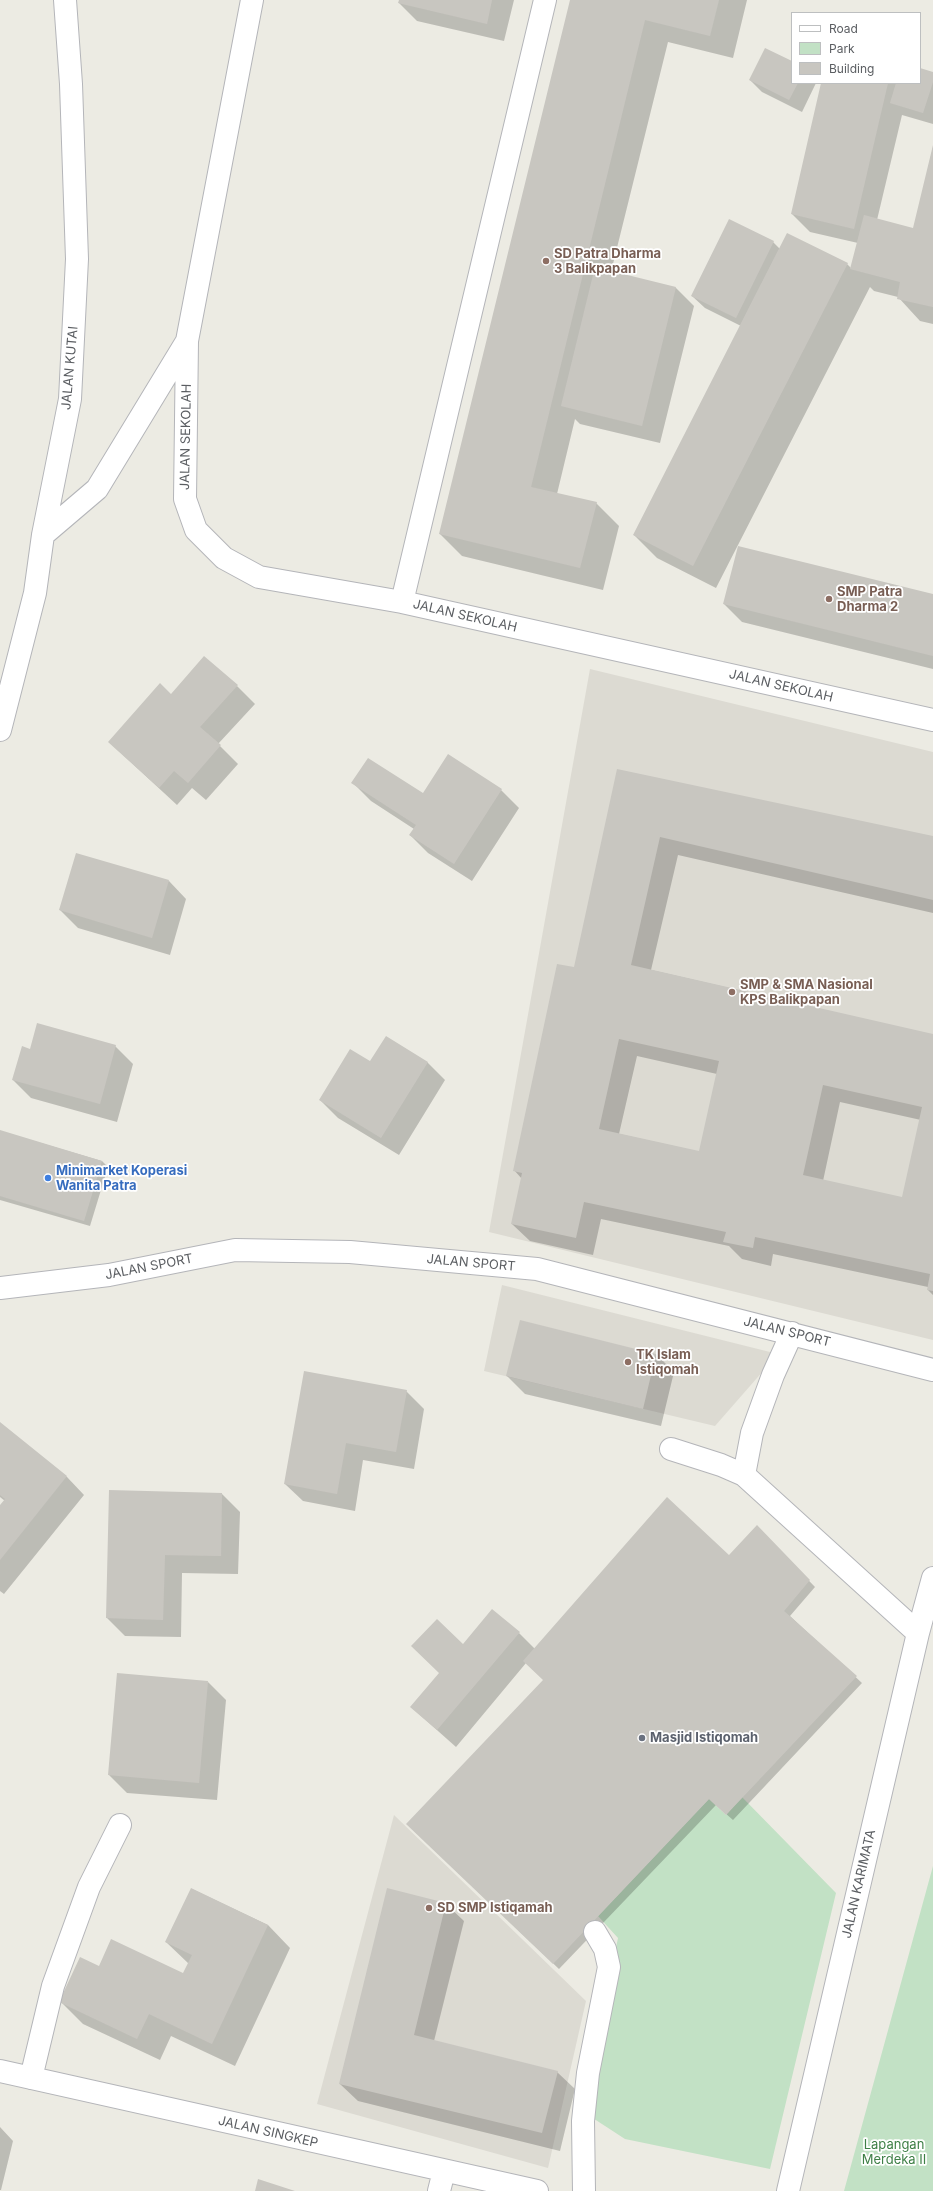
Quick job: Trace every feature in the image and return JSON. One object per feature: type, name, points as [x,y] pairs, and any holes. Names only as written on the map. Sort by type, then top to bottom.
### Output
[{"type":"street","name":"JALAN KUTAI","points":[[0,730],[35,593],[43,535],[70,399],[77,259],[71,84],[65,0]]},
{"type":"street","points":[[43,535],[97,489],[187,341],[252,0]]},
{"type":"street","points":[[402,602],[544,0]]},
{"type":"street","name":"JALAN SEKOLAH","points":[[187,341],[185,499],[196,530],[224,558],[259,577],[402,602],[933,720]]},
{"type":"street","name":"JALAN SPORT","points":[[0,1288],[109,1275],[235,1250],[350,1252],[537,1269],[933,1370]]},
{"type":"street","points":[[744,1475],[752,1433],[773,1375],[792,1333]]},
{"type":"street","points":[[671,1449],[721,1465],[744,1475],[918,1632]]},
{"type":"street","name":"JALAN KARIMATA","points":[[788,2191],[918,1632],[933,1578]]},
{"type":"street","points":[[31,2078],[53,1986],[90,1887],[120,1825]]},
{"type":"street","points":[[584,2191],[583,2121],[588,2073],[609,1967],[605,1949],[595,1932]]},
{"type":"street","name":"JALAN SINGKEP","points":[[0,2071],[442,2181],[537,2191]]},
{"type":"shaded area","name":"SMP & SMA Nasional KPS Balikpapan","points":[[590,669],[933,752],[933,1340],[489,1232]]},
{"type":"shaded area","name":"TK Islam Istiqomah","points":[[502,1285],[778,1354],[715,1426],[484,1371]]},
{"type":"shaded area","name":"SD SMP Istiqamah","points":[[394,1815],[586,2001],[548,2168],[317,2104]]},
{"type":"green space","points":[[742,1797],[836,1893],[770,2169],[625,2139],[582,2111],[618,1938],[598,1916],[709,1799],[726,1815]]},
{"type":"green space","name":"Lapangan Merdeka II","points":[[933,1866],[933,2191],[844,2191]]},
{"type":"building","points":[[399,0],[492,0],[487,24],[398,3]]},
{"type":"building","name":"SD Patra Dharma 3 Balikpapan","points":[[570,0],[719,0],[710,36],[645,20],[531,487],[597,502],[580,568],[439,534]]},
{"type":"building","points":[[765,48],[791,61],[791,84],[797,84],[789,100],[749,80]]},
{"type":"building","points":[[921,68],[933,72],[933,82],[923,113],[890,103],[896,84],[921,84]]},
{"type":"building","points":[[821,84],[888,84],[854,229],[791,214]]},
{"type":"building","points":[[933,145],[933,307],[897,299],[900,282],[850,269],[864,215],[913,228]]},
{"type":"building","points":[[729,219],[774,241],[736,318],[691,296]]},
{"type":"building","points":[[787,233],[848,263],[693,566],[633,535]]},
{"type":"building","points":[[595,267],[676,287],[642,426],[561,406]]},
{"type":"building","name":"SMP Patra Dharma 2","points":[[738,546],[933,594],[933,656],[723,604]]},
{"type":"building","points":[[204,656],[238,685],[200,727],[221,745],[188,783],[174,771],[159,788],[108,742],[160,683],[171,694]]},
{"type":"building","points":[[448,754],[502,789],[454,864],[409,835],[416,825],[351,783],[368,758],[423,793]]},
{"type":"building","points":[[617,769],[933,836],[933,900],[660,837],[631,965],[933,1034],[933,1291],[927,1290],[930,1274],[755,1237],[753,1248],[723,1242],[726,1232],[584,1202],[576,1238],[511,1224],[522,1173],[513,1171],[557,964],[574,967]],"holes":[[[619,1039],[719,1061],[699,1151],[599,1129]],[[823,1085],[922,1107],[902,1197],[803,1175]]]},
{"type":"building","points":[[76,853],[169,880],[152,938],[59,910]]},
{"type":"building","points":[[37,1023],[116,1045],[100,1104],[12,1080],[22,1046],[30,1049]]},
{"type":"building","points":[[386,1036],[428,1062],[381,1138],[319,1100],[350,1049],[370,1061]]},
{"type":"building","name":"Minimarket Koperasi Wanita Patra","points":[[0,1130],[102,1161],[84,1221],[0,1196]]},
{"type":"building","points":[[520,1320],[656,1354],[643,1409],[506,1376]]},
{"type":"building","points":[[304,1371],[407,1390],[396,1452],[346,1443],[337,1494],[284,1484]]},
{"type":"building","points":[[0,1422],[67,1476],[0,1560],[0,1505],[5,1499],[0,1495]]},
{"type":"building","points":[[109,1490],[222,1493],[221,1556],[165,1555],[163,1620],[106,1618]]},
{"type":"building","name":"Masjid Istiqomah","points":[[667,1497],[729,1555],[757,1525],[810,1580],[784,1611],[857,1676],[726,1815],[709,1799],[553,1964],[406,1824],[543,1680],[523,1661]]},
{"type":"building","points":[[492,1609],[520,1632],[437,1730],[410,1707],[439,1673],[411,1646],[437,1619],[463,1644]]},
{"type":"building","points":[[117,1673],[208,1681],[199,1783],[108,1775]]},
{"type":"building","points":[[191,1888],[268,1925],[212,2044],[149,2014],[137,2039],[59,2002],[80,1957],[99,1966],[111,1939],[183,1973],[192,1955],[165,1942]]},
{"type":"building","points":[[387,1888],[446,1903],[414,2035],[558,2071],[542,2133],[339,2084]]},
{"type":"building","points":[[258,2179],[295,2191],[255,2191]]},
{"type":"place","name":"SD Patra Dharma 3 Balikpapan","points":[[546,261]]},
{"type":"place","name":"SMP Patra Dharma 2","points":[[829,599]]},
{"type":"place","name":"SMP & SMA Nasional KPS Balikpapan","points":[[732,992]]},
{"type":"place","name":"Minimarket Koperasi Wanita Patra","points":[[48,1178]]},
{"type":"place","name":"TK Islam Istiqomah","points":[[628,1362]]},
{"type":"place","name":"Masjid Istiqomah","points":[[642,1738]]},
{"type":"place","name":"SD SMP Istiqamah","points":[[429,1908]]}]
